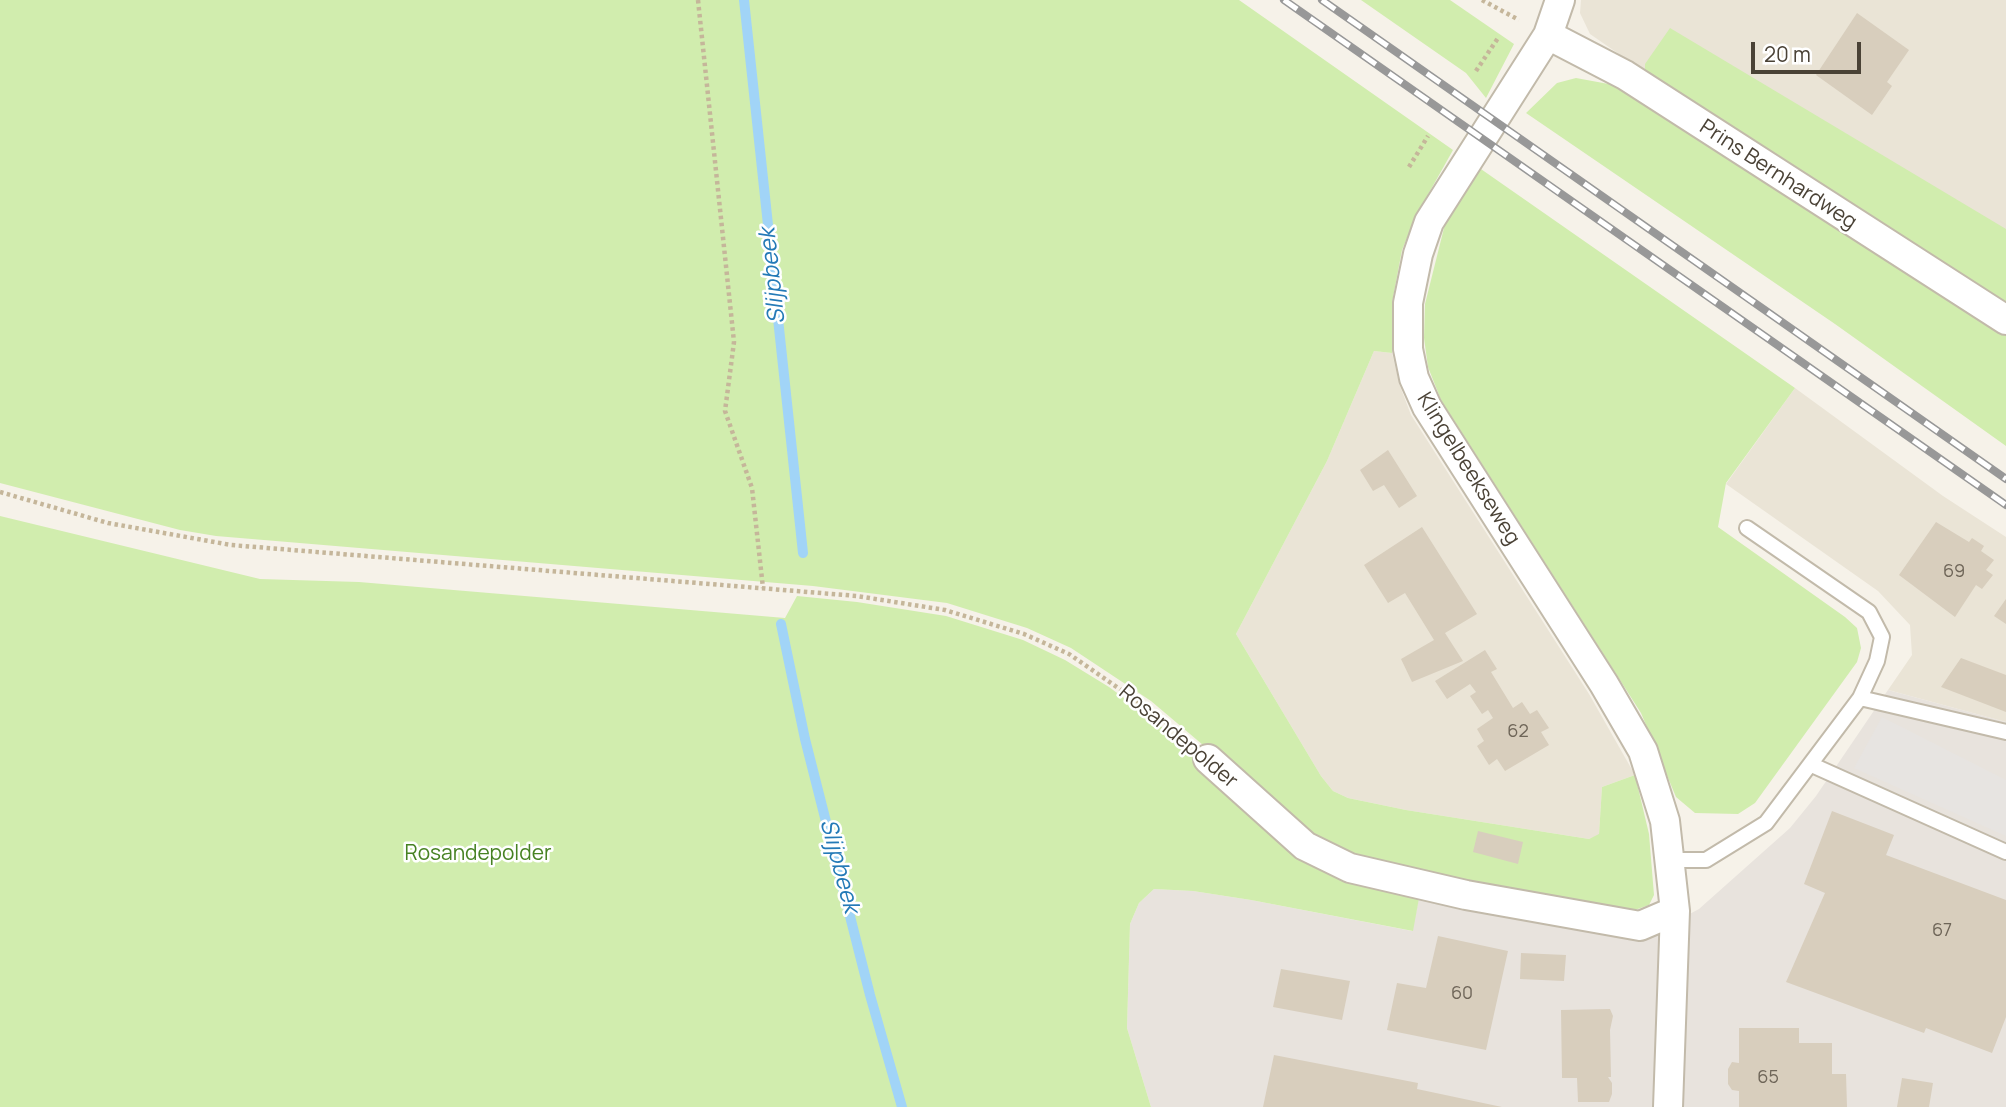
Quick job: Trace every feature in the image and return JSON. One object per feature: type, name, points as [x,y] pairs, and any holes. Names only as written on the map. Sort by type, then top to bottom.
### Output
[{"type":"street","name":"Klingelbeekseweg","points":[[1560,0],[1548,35],[1429,222],[1418,254],[1408,303],[1408,349],[1414,378],[1427,407],[1604,684],[1643,751],[1665,821],[1675,911],[1668,1107]]},
{"type":"street","name":"Prins Bernhardweg","points":[[1548,35],[1625,75],[2006,320]]},
{"type":"street","name":"Rosandepolder","points":[[1208,759],[1269,817],[1305,846],[1350,868],[1465,895],[1640,926],[1675,911]]},
{"type":"lane","points":[[1671,860],[1706,860],[1766,823],[1860,698],[1877,661],[1882,637],[1869,612],[1747,527]]},
{"type":"lane","points":[[1860,698],[2006,732]]},
{"type":"lane","points":[[1812,765],[2006,852]]},
{"type":"path","points":[[698,0],[734,342],[725,411],[752,488],[763,588]]},
{"type":"path","points":[[1482,0],[1548,35]]},
{"type":"path","points":[[1476,71],[1498,38]]},
{"type":"path","points":[[1409,167],[1428,136]]},
{"type":"path","name":"Rosandepolder","points":[[0,492],[108,523],[231,545],[857,596],[946,610],[1024,634],[1069,654],[1156,714],[1208,759]]},
{"type":"shaded area","points":[[1581,0],[2006,0],[2006,300],[1726,128],[1590,34],[1580,13]]},
{"type":"shaded area","points":[[1374,351],[1392,353],[1411,415],[1589,694],[1635,775],[1602,787],[1599,835],[1589,839],[1406,810],[1348,798],[1333,791],[1321,776],[1236,634],[1327,461]]},
{"type":"shaded area","points":[[1795,388],[1943,496],[2006,537],[2006,722],[1888,690],[1912,655],[1910,625],[1878,591],[1726,484]]},
{"type":"shaded area","points":[[1888,690],[2006,722],[2006,1107],[1151,1107],[1127,1028],[1130,924],[1139,903],[1154,889],[1193,891],[1251,900],[1412,931],[1420,893],[1643,939],[1699,909],[1790,828],[1816,796]]},
{"type":"shaded area","points":[[1882,717],[2006,780],[2006,836],[1854,768]]},
{"type":"green space","points":[[0,0],[1239,0],[1453,150],[1416,216],[1402,250],[1392,303],[1392,353],[1374,351],[1327,461],[1236,634],[1321,776],[1333,791],[1348,798],[1406,810],[1589,839],[1599,834],[1602,787],[1635,775],[1649,834],[1654,895],[1649,905],[1635,910],[1495,887],[1327,850],[1151,701],[1071,648],[1027,628],[947,603],[813,586],[216,536],[180,530],[0,483]]},
{"type":"green space","points":[[1361,0],[1450,0],[1514,44],[1486,98],[1466,73]]},
{"type":"green space","points":[[1670,28],[2006,229],[2006,305],[1645,73],[1645,64]]},
{"type":"green space","points":[[1576,78],[1614,85],[2006,332],[2006,446],[1835,324],[1526,113],[1557,83]]},
{"type":"green space","points":[[1478,167],[1795,388],[1726,483],[1718,527],[1845,617],[1857,628],[1861,648],[1857,662],[1755,803],[1738,814],[1695,813],[1676,797],[1641,713],[1441,400],[1428,367],[1424,338],[1425,304],[1446,220]]},
{"type":"green space","name":"Rosandepolder","points":[[0,516],[260,579],[359,582],[785,618],[797,596],[946,616],[1023,640],[1065,660],[1109,687],[1154,720],[1245,804],[1420,893],[1413,931],[1251,900],[1193,891],[1154,889],[1139,903],[1130,924],[1127,1028],[1151,1107],[0,1107]]},
{"type":"building","points":[[1857,13],[1909,50],[1887,82],[1892,86],[1872,115],[1816,75]]},
{"type":"building","points":[[1388,450],[1417,496],[1399,508],[1384,485],[1373,491],[1360,470]]},
{"type":"building","points":[[1936,522],[1969,542],[1972,538],[1984,546],[1981,551],[1994,560],[1986,570],[1993,575],[1982,589],[1976,585],[1955,617],[1899,575]]},
{"type":"building","points":[[1422,527],[1477,614],[1445,633],[1463,661],[1412,682],[1401,659],[1434,640],[1405,593],[1388,603],[1364,565]]},
{"type":"building","points":[[2006,599],[2006,624],[1994,616]]},
{"type":"building","points":[[1485,650],[1497,669],[1491,672],[1513,708],[1522,702],[1530,714],[1537,710],[1549,728],[1541,732],[1549,745],[1505,771],[1497,759],[1489,765],[1477,746],[1484,741],[1477,729],[1493,718],[1488,710],[1482,714],[1470,696],[1476,692],[1470,684],[1447,699],[1435,681]]},
{"type":"building","points":[[1961,658],[2006,675],[2006,712],[1941,687]]},
{"type":"building","points":[[1832,811],[1894,835],[1886,855],[2006,900],[2006,1017],[1992,1053],[1926,1028],[1924,1033],[1786,982],[1825,893],[1804,884]]},
{"type":"building","points":[[1478,831],[1523,842],[1518,864],[1473,852]]},
{"type":"building","points":[[1438,936],[1508,951],[1486,1050],[1387,1030],[1397,983],[1426,988]]},
{"type":"building","points":[[1521,953],[1566,955],[1564,981],[1520,979]]},
{"type":"building","points":[[1281,969],[1350,981],[1342,1020],[1273,1007]]},
{"type":"building","points":[[1610,1009],[1613,1016],[1610,1030],[1611,1077],[1608,1077],[1612,1083],[1612,1094],[1609,1102],[1578,1102],[1577,1078],[1562,1078],[1561,1010]]},
{"type":"building","points":[[1739,1028],[1799,1028],[1799,1043],[1832,1043],[1832,1074],[1846,1074],[1847,1107],[1739,1107],[1739,1091],[1732,1090],[1728,1084],[1728,1069],[1732,1062],[1739,1063]]},
{"type":"building","points":[[1274,1055],[1418,1083],[1417,1089],[1502,1107],[1263,1107]]},
{"type":"building","points":[[1902,1078],[1933,1083],[1929,1107],[1897,1107]]},
{"type":"waterway","name":"Slijpbeek","points":[[744,0],[803,553]]},
{"type":"waterway","name":"Slijpbeek","points":[[781,624],[805,739],[870,995],[902,1107]]},
{"type":"railway","points":[[1284,0],[2006,505]]},
{"type":"railway","points":[[1322,0],[2006,479]]}]
